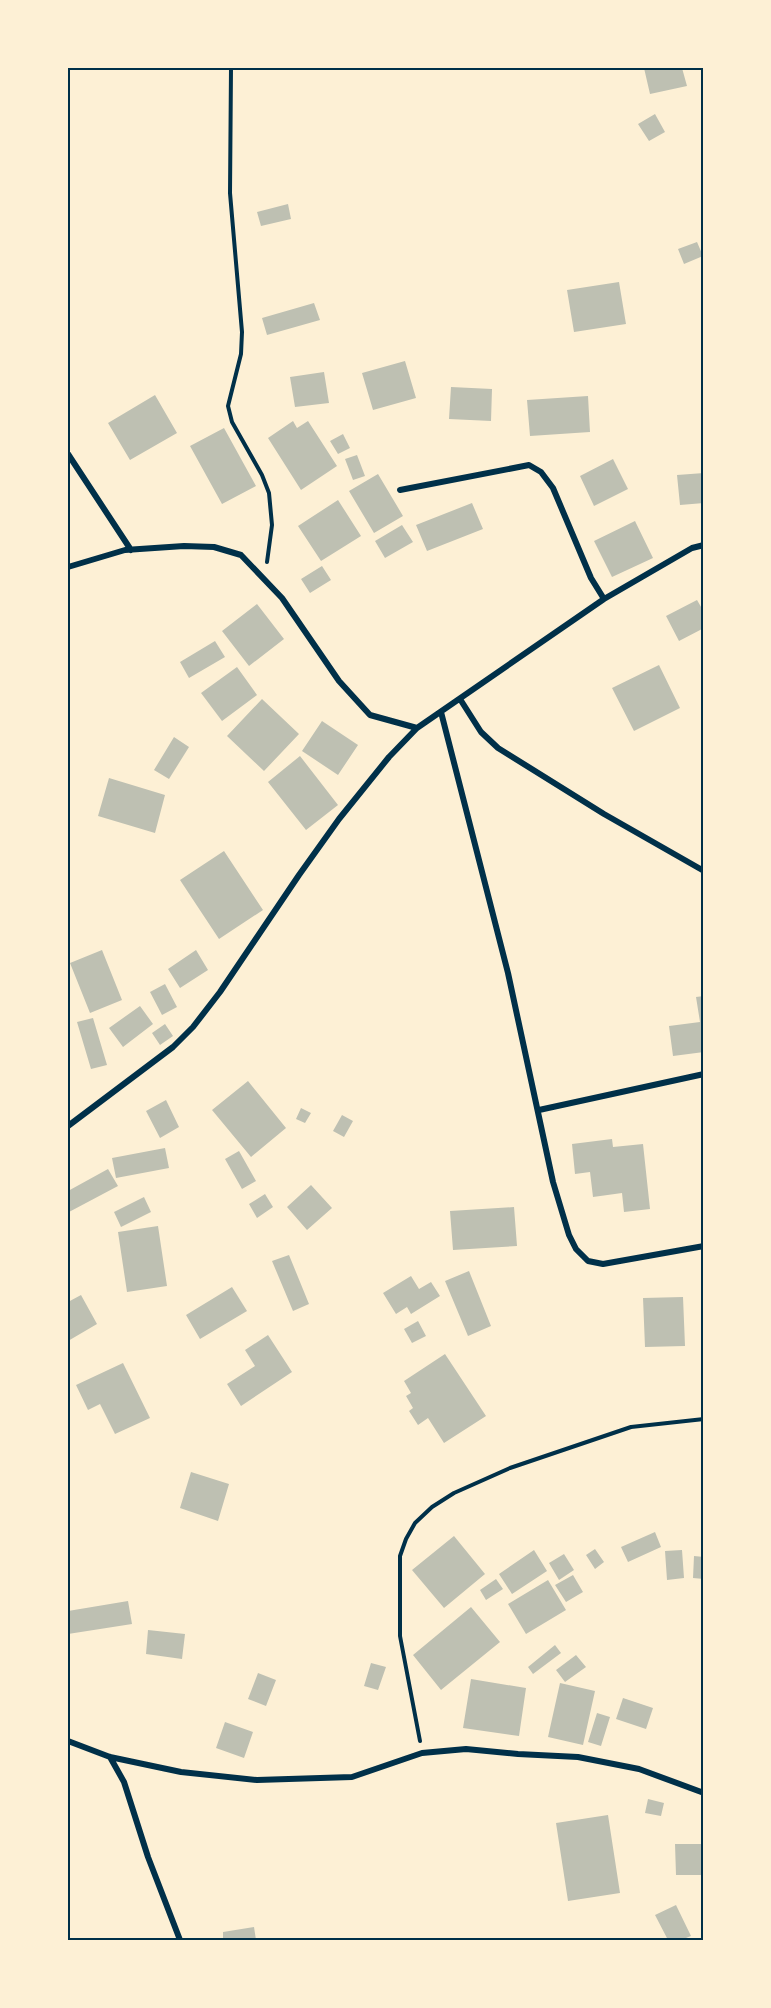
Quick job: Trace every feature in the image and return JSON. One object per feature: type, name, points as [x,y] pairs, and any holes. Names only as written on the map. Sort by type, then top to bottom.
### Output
[{"type":"street","points":[[68,454],[131,549]]},
{"type":"street","points":[[400,490],[529,465],[541,472],[554,488],[591,578],[604,599]]},
{"type":"street","points":[[68,1126],[173,1047],[193,1027],[220,992],[339,819],[389,757],[417,728],[604,599],[692,548],[704,545]]},
{"type":"street","points":[[68,567],[131,549],[214,547],[241,555],[265,578],[306,631],[339,681],[370,715],[417,728]]},
{"type":"street","points":[[460,699],[481,732],[498,748],[604,814],[704,870]]},
{"type":"street","points":[[441,712],[508,973],[553,1182],[569,1235],[576,1249],[588,1261],[603,1264],[704,1246]]},
{"type":"street","points":[[539,1110],[704,1074]]},
{"type":"street","points":[[68,1741],[110,1757],[181,1772],[257,1780],[352,1777],[423,1753],[466,1749],[578,1757],[639,1769],[704,1792]]},
{"type":"street","points":[[110,1757],[124,1782],[148,1857],[180,1941]]},
{"type":"path","points":[[231,68],[230,193],[242,332],[241,354],[228,406],[232,422],[262,475],[269,493],[272,525],[265,578]]},
{"type":"path","points":[[423,1753],[400,1635],[400,1556],[415,1523],[432,1507],[454,1493],[510,1468],[631,1427],[704,1419]]},
{"type":"building","points":[[644,68],[682,68],[687,86],[650,94]]},
{"type":"building","points":[[655,114],[665,132],[649,141],[638,124]]},
{"type":"building","points":[[288,204],[291,219],[261,226],[257,212]]},
{"type":"building","points":[[697,242],[703,256],[684,264],[678,249]]},
{"type":"building","points":[[619,282],[626,324],[574,332],[567,290]]},
{"type":"building","points":[[314,303],[320,320],[267,335],[262,318]]},
{"type":"building","points":[[405,361],[416,398],[373,410],[362,373]]},
{"type":"building","points":[[324,372],[329,403],[295,407],[290,377]]},
{"type":"building","points":[[451,387],[492,389],[491,421],[449,419]]},
{"type":"building","points":[[155,395],[177,433],[130,460],[108,423]]},
{"type":"building","points":[[588,396],[590,432],[530,436],[527,400]]},
{"type":"building","points":[[293,421],[297,428],[308,421],[337,466],[301,490],[268,438]]},
{"type":"building","points":[[224,428],[256,486],[222,504],[190,446]]},
{"type":"building","points":[[343,434],[350,448],[338,454],[330,441]]},
{"type":"building","points":[[357,455],[365,476],[353,480],[345,459]]},
{"type":"building","points":[[613,459],[628,489],[594,506],[580,476]]},
{"type":"building","points":[[704,473],[704,503],[680,505],[677,475]]},
{"type":"building","points":[[378,474],[403,516],[374,533],[349,491]]},
{"type":"building","points":[[338,500],[361,536],[321,561],[298,526]]},
{"type":"building","points":[[472,503],[483,529],[427,551],[416,525]]},
{"type":"building","points":[[635,521],[653,558],[612,577],[594,541]]},
{"type":"building","points":[[402,525],[413,542],[385,558],[375,541]]},
{"type":"building","points":[[322,566],[331,580],[310,593],[301,579]]},
{"type":"building","points":[[697,600],[704,612],[704,628],[679,641],[666,616]]},
{"type":"building","points":[[257,604],[284,639],[249,666],[222,631]]},
{"type":"building","points":[[215,641],[225,657],[189,678],[180,662]]},
{"type":"building","points":[[659,665],[680,708],[634,731],[612,688]]},
{"type":"building","points":[[237,667],[257,695],[222,721],[201,693]]},
{"type":"building","points":[[262,699],[299,734],[264,771],[227,736]]},
{"type":"building","points":[[322,721],[358,745],[338,775],[302,751]]},
{"type":"building","points":[[174,737],[189,747],[169,779],[154,770]]},
{"type":"building","points":[[300,756],[338,805],[306,830],[268,782]]},
{"type":"building","points":[[109,778],[165,795],[155,833],[98,816]]},
{"type":"building","points":[[224,851],[263,910],[219,939],[180,880]]},
{"type":"building","points":[[102,950],[122,1000],[90,1013],[70,963]]},
{"type":"building","points":[[196,950],[208,970],[180,988],[168,969]]},
{"type":"building","points":[[165,984],[177,1007],[162,1015],[150,992]]},
{"type":"building","points":[[704,996],[704,1052],[673,1056],[669,1026],[700,1022],[696,997]]},
{"type":"building","points":[[140,1006],[153,1024],[123,1047],[109,1028]]},
{"type":"building","points":[[93,1018],[107,1065],[91,1069],[77,1022]]},
{"type":"building","points":[[165,1024],[173,1036],[160,1045],[152,1033]]},
{"type":"building","points":[[248,1081],[286,1128],[251,1157],[212,1110]]},
{"type":"building","points":[[166,1100],[179,1127],[160,1138],[146,1111]]},
{"type":"building","points":[[301,1108],[311,1113],[305,1123],[296,1119]]},
{"type":"building","points":[[342,1115],[353,1121],[344,1137],[333,1131]]},
{"type":"building","points":[[612,1139],[613,1147],[643,1144],[650,1209],[624,1212],[622,1193],[593,1197],[590,1172],[575,1174],[572,1144]]},
{"type":"building","points":[[165,1148],[169,1168],[116,1178],[112,1158]]},
{"type":"building","points":[[239,1151],[256,1181],[242,1189],[225,1159]]},
{"type":"building","points":[[108,1169],[118,1186],[69,1212],[68,1191]]},
{"type":"building","points":[[311,1185],[332,1208],[307,1230],[287,1207]]},
{"type":"building","points":[[265,1194],[273,1207],[257,1218],[249,1204]]},
{"type":"building","points":[[144,1197],[151,1212],[121,1227],[114,1212]]},
{"type":"building","points":[[514,1207],[517,1246],[453,1250],[450,1211]]},
{"type":"building","points":[[158,1226],[167,1286],[127,1292],[118,1232]]},
{"type":"building","points":[[289,1255],[309,1304],[293,1311],[272,1261]]},
{"type":"building","points":[[469,1271],[491,1326],[468,1336],[445,1281]]},
{"type":"building","points":[[411,1276],[419,1289],[431,1282],[440,1296],[411,1314],[407,1307],[396,1314],[383,1293]]},
{"type":"building","points":[[232,1287],[247,1311],[200,1339],[186,1315]]},
{"type":"building","points":[[81,1295],[97,1324],[68,1341],[68,1302]]},
{"type":"building","points":[[683,1297],[685,1346],[645,1347],[643,1298]]},
{"type":"building","points":[[418,1321],[426,1336],[412,1343],[404,1329]]},
{"type":"building","points":[[268,1335],[292,1372],[241,1406],[227,1384],[255,1366],[245,1350]]},
{"type":"building","points":[[445,1354],[486,1416],[444,1443],[428,1418],[418,1425],[409,1411],[413,1408],[406,1396],[411,1393],[404,1381]]},
{"type":"building","points":[[123,1363],[150,1418],[115,1434],[100,1404],[88,1410],[76,1385]]},
{"type":"building","points":[[191,1472],[229,1484],[218,1521],[180,1508]]},
{"type":"building","points":[[655,1532],[661,1547],[628,1562],[621,1547]]},
{"type":"building","points":[[454,1536],[485,1574],[444,1608],[412,1570]]},
{"type":"building","points":[[595,1549],[604,1562],[595,1569],[586,1555]]},
{"type":"building","points":[[534,1550],[547,1571],[512,1594],[499,1574]]},
{"type":"building","points":[[682,1550],[684,1578],[667,1580],[665,1551]]},
{"type":"building","points":[[564,1554],[574,1570],[559,1580],[549,1563]]},
{"type":"building","points":[[694,1556],[704,1557],[704,1579],[693,1578]]},
{"type":"building","points":[[573,1575],[583,1592],[566,1602],[555,1585]]},
{"type":"building","points":[[496,1579],[503,1589],[486,1600],[480,1590]]},
{"type":"building","points":[[548,1580],[566,1610],[526,1634],[508,1604]]},
{"type":"building","points":[[128,1601],[132,1624],[68,1634],[68,1611]]},
{"type":"building","points":[[471,1607],[500,1642],[441,1690],[413,1655]]},
{"type":"building","points":[[148,1630],[185,1634],[182,1659],[146,1654]]},
{"type":"building","points":[[555,1645],[561,1653],[533,1674],[528,1667]]},
{"type":"building","points":[[576,1655],[586,1667],[565,1682],[556,1670]]},
{"type":"building","points":[[371,1663],[386,1667],[378,1690],[364,1686]]},
{"type":"building","points":[[258,1673],[276,1680],[266,1706],[248,1699]]},
{"type":"building","points":[[471,1679],[526,1688],[519,1736],[463,1728]]},
{"type":"building","points":[[560,1683],[595,1691],[583,1745],[548,1737]]},
{"type":"building","points":[[623,1698],[653,1708],[646,1729],[616,1719]]},
{"type":"building","points":[[597,1713],[610,1717],[601,1746],[588,1742]]},
{"type":"building","points":[[225,1722],[253,1732],[244,1758],[216,1748]]},
{"type":"building","points":[[648,1799],[664,1803],[661,1816],[645,1813]]},
{"type":"building","points":[[608,1815],[620,1893],[568,1901],[556,1823]]},
{"type":"building","points":[[675,1844],[704,1844],[704,1875],[676,1875]]},
{"type":"building","points":[[676,1905],[691,1936],[681,1940],[668,1940],[655,1915]]},
{"type":"building","points":[[254,1927],[256,1940],[217,1940],[223,1938],[223,1932]]}]
